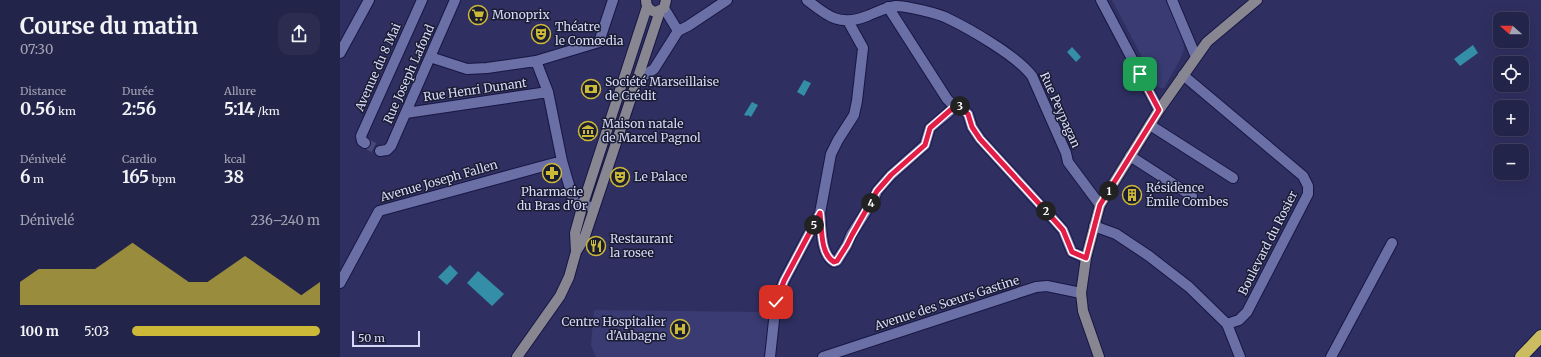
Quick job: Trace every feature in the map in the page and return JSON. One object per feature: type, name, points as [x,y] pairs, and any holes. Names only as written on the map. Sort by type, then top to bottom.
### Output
[{"type":"highway","points":[[1521,357],[1541,336]]},
{"type":"main road","points":[[1099,357],[1083,311],[1081,292],[1086,258],[1100,205],[1159,110],[1196,56],[1207,42],[1257,0]]},
{"type":"main road","points":[[647,4],[653,11],[665,4]]},
{"type":"main road","points":[[576,252],[575,233],[583,204],[647,4]]},
{"type":"main road","points":[[517,357],[560,296],[569,277],[576,252],[584,239],[636,81],[665,4]]},
{"type":"street","points":[[340,53],[369,0]]},
{"type":"street","name":"Avenue du 8 Mai","points":[[365,143],[362,141],[361,136],[422,0]]},
{"type":"street","name":"Rue Joseph Lafond","points":[[380,151],[387,150],[391,146],[455,0]]},
{"type":"street","points":[[430,57],[456,66],[476,69],[536,61],[599,42],[613,0]]},
{"type":"street","points":[[636,81],[654,69],[678,31],[728,0]]},
{"type":"street","name":"Rue Peypagan","points":[[806,0],[830,18],[848,20],[865,17],[888,7],[897,6],[945,17],[982,38],[1025,67],[1032,76],[1066,153],[1068,162],[1100,205]]},
{"type":"street","points":[[1100,0],[1159,110]]},
{"type":"street","points":[[1172,0],[1196,56]]},
{"type":"street","points":[[665,4],[678,31]]},
{"type":"street","points":[[888,7],[947,99],[954,107]]},
{"type":"street","points":[[848,20],[863,48],[854,115],[830,154],[820,213],[824,250],[828,258],[834,262],[837,261],[877,191],[891,175],[925,145],[930,128],[954,107],[958,106],[968,114],[972,127],[980,139],[1063,230],[1072,252],[1086,258]]},
{"type":"street","points":[[536,61],[548,92],[562,161],[574,202],[594,208]]},
{"type":"street","name":"Boulevard du Rosier","points":[[1183,75],[1303,176],[1308,186],[1308,194],[1247,312],[1240,320],[1227,324]]},
{"type":"street","name":"Rue Henri Dunant","points":[[406,113],[548,92]]},
{"type":"street","points":[[1150,125],[1233,178]]},
{"type":"street","points":[[1130,156],[1192,196]]},
{"type":"street","name":"Avenue Joseph Fallen","points":[[340,283],[379,211],[562,161]]},
{"type":"street","points":[[770,357],[776,302],[784,281],[820,213]]},
{"type":"street","points":[[1094,226],[1116,234],[1149,256],[1189,287],[1227,324],[1240,357]]},
{"type":"street","points":[[1331,357],[1392,243]]},
{"type":"street","name":"Avenue des Sœurs Gastine","points":[[823,357],[1036,287],[1047,286],[1081,292]]},
{"type":"shaded area","points":[[1112,0],[1167,0],[1183,37],[1184,49],[1180,60],[1164,88],[1160,88],[1156,84]]},
{"type":"shaded area","name":"Centre Hospitalier d'Aubagne","points":[[594,310],[771,312],[764,357],[596,357],[591,345]]},
{"type":"water","points":[[1473,45],[1478,53],[1460,66],[1454,59]]},
{"type":"water","points":[[1072,47],[1081,57],[1076,62],[1067,52]]},
{"type":"water","points":[[804,80],[811,83],[804,96],[797,92]]},
{"type":"water","points":[[752,102],[758,105],[751,117],[744,115]]},
{"type":"water","points":[[450,265],[458,273],[447,285],[438,277]]},
{"type":"water","points":[[478,271],[504,294],[492,306],[467,283]]},
{"type":"tunnel","points":[[365,143],[380,151]]},
{"type":"place","name":"Monoprix","points":[[478,15]]},
{"type":"place","name":"Théatre le Comœdia","points":[[541,34]]},
{"type":"place","name":"Société Marseillaise de Crédit","points":[[591,89]]},
{"type":"place","name":"Maison natale de Marcel Pagnol","points":[[588,131]]},
{"type":"place","name":"Pharmacie du Bras d'Or","points":[[552,173]]},
{"type":"place","name":"Le Palace","points":[[620,177]]},
{"type":"place","name":"Résidence Émile Combes","points":[[1132,195]]},
{"type":"place","name":"Restaurant la rosee","points":[[596,246]]},
{"type":"place","name":"Centre Hospitalier d'Aubagne","points":[[680,329]]},
{"type":"route","points":[[776,302],[784,281],[820,213],[824,250],[828,258],[834,262],[837,261],[847,245],[874,199],[877,191],[891,175],[925,145],[927,132],[930,128],[954,107],[958,106],[968,114],[972,127],[980,139],[1063,230],[1072,252],[1086,258],[1100,205],[1159,110],[1140,74]]}]
